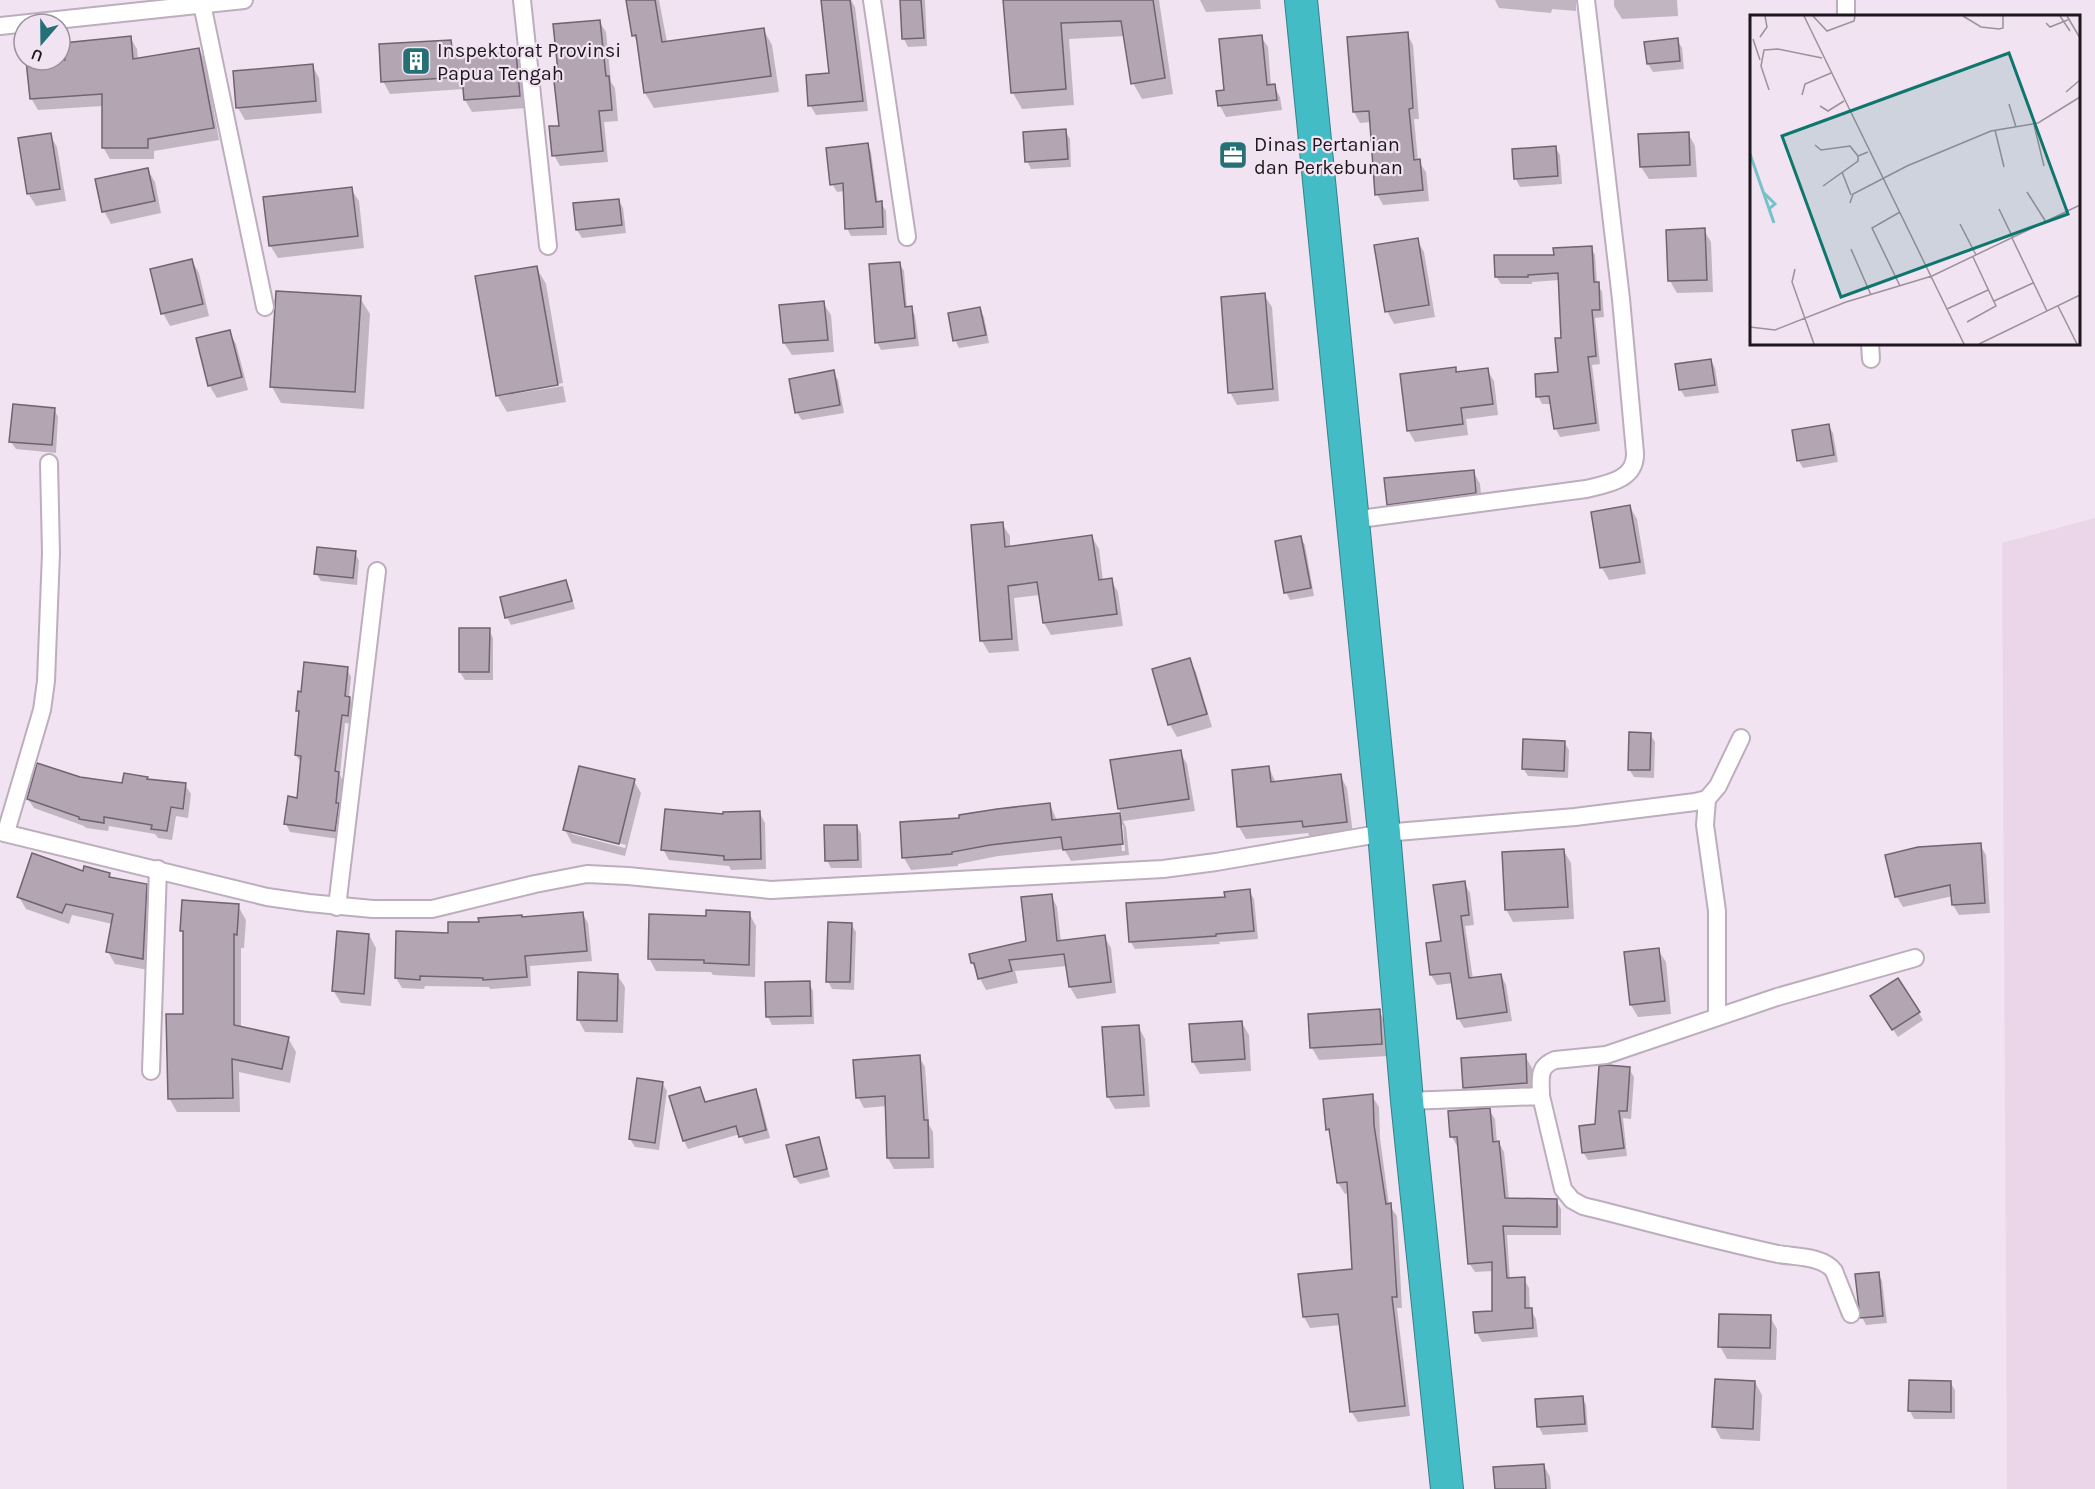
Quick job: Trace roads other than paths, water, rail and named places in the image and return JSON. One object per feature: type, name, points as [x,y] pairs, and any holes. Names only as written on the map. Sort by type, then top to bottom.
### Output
[{"type":"highway","points":[[1301,0],[1384,833],[1407,1101],[1447,1489]]},
{"type":"street","points":[[0,26],[244,0]]},
{"type":"street","points":[[522,0],[548,246]]},
{"type":"street","points":[[872,0],[907,237]]},
{"type":"street","points":[[1352,520],[1586,489],[1625,476],[1633,467],[1635,453],[1621,299],[1586,0]]},
{"type":"street","points":[[202,4],[265,307]]},
{"type":"street","points":[[49,463],[51,553],[46,681],[42,710],[3,832],[256,895],[337,907],[432,909],[586,874],[771,890],[1163,869],[1384,833],[1575,817],[1707,799]]},
{"type":"street","points":[[337,907],[377,571]]},
{"type":"street","points":[[1717,1017],[1717,911],[1705,825],[1707,799],[1718,786],[1741,738]]},
{"type":"street","points":[[151,1071],[159,869]]},
{"type":"street","points":[[1851,1314],[1834,1271],[1820,1261],[1751,1248],[1583,1206],[1572,1200],[1563,1189],[1541,1096],[1541,1070],[1547,1063],[1555,1060],[1606,1055],[1717,1017],[1915,958]]},
{"type":"street","points":[[1407,1101],[1541,1096]]},
{"type":"place","name":"Inspektorat Provinsi Papua Tengah","points":[[416,61]]},
{"type":"place","name":"Dinas Pertanian dan Perkebunan","points":[[1233,155]]}]
